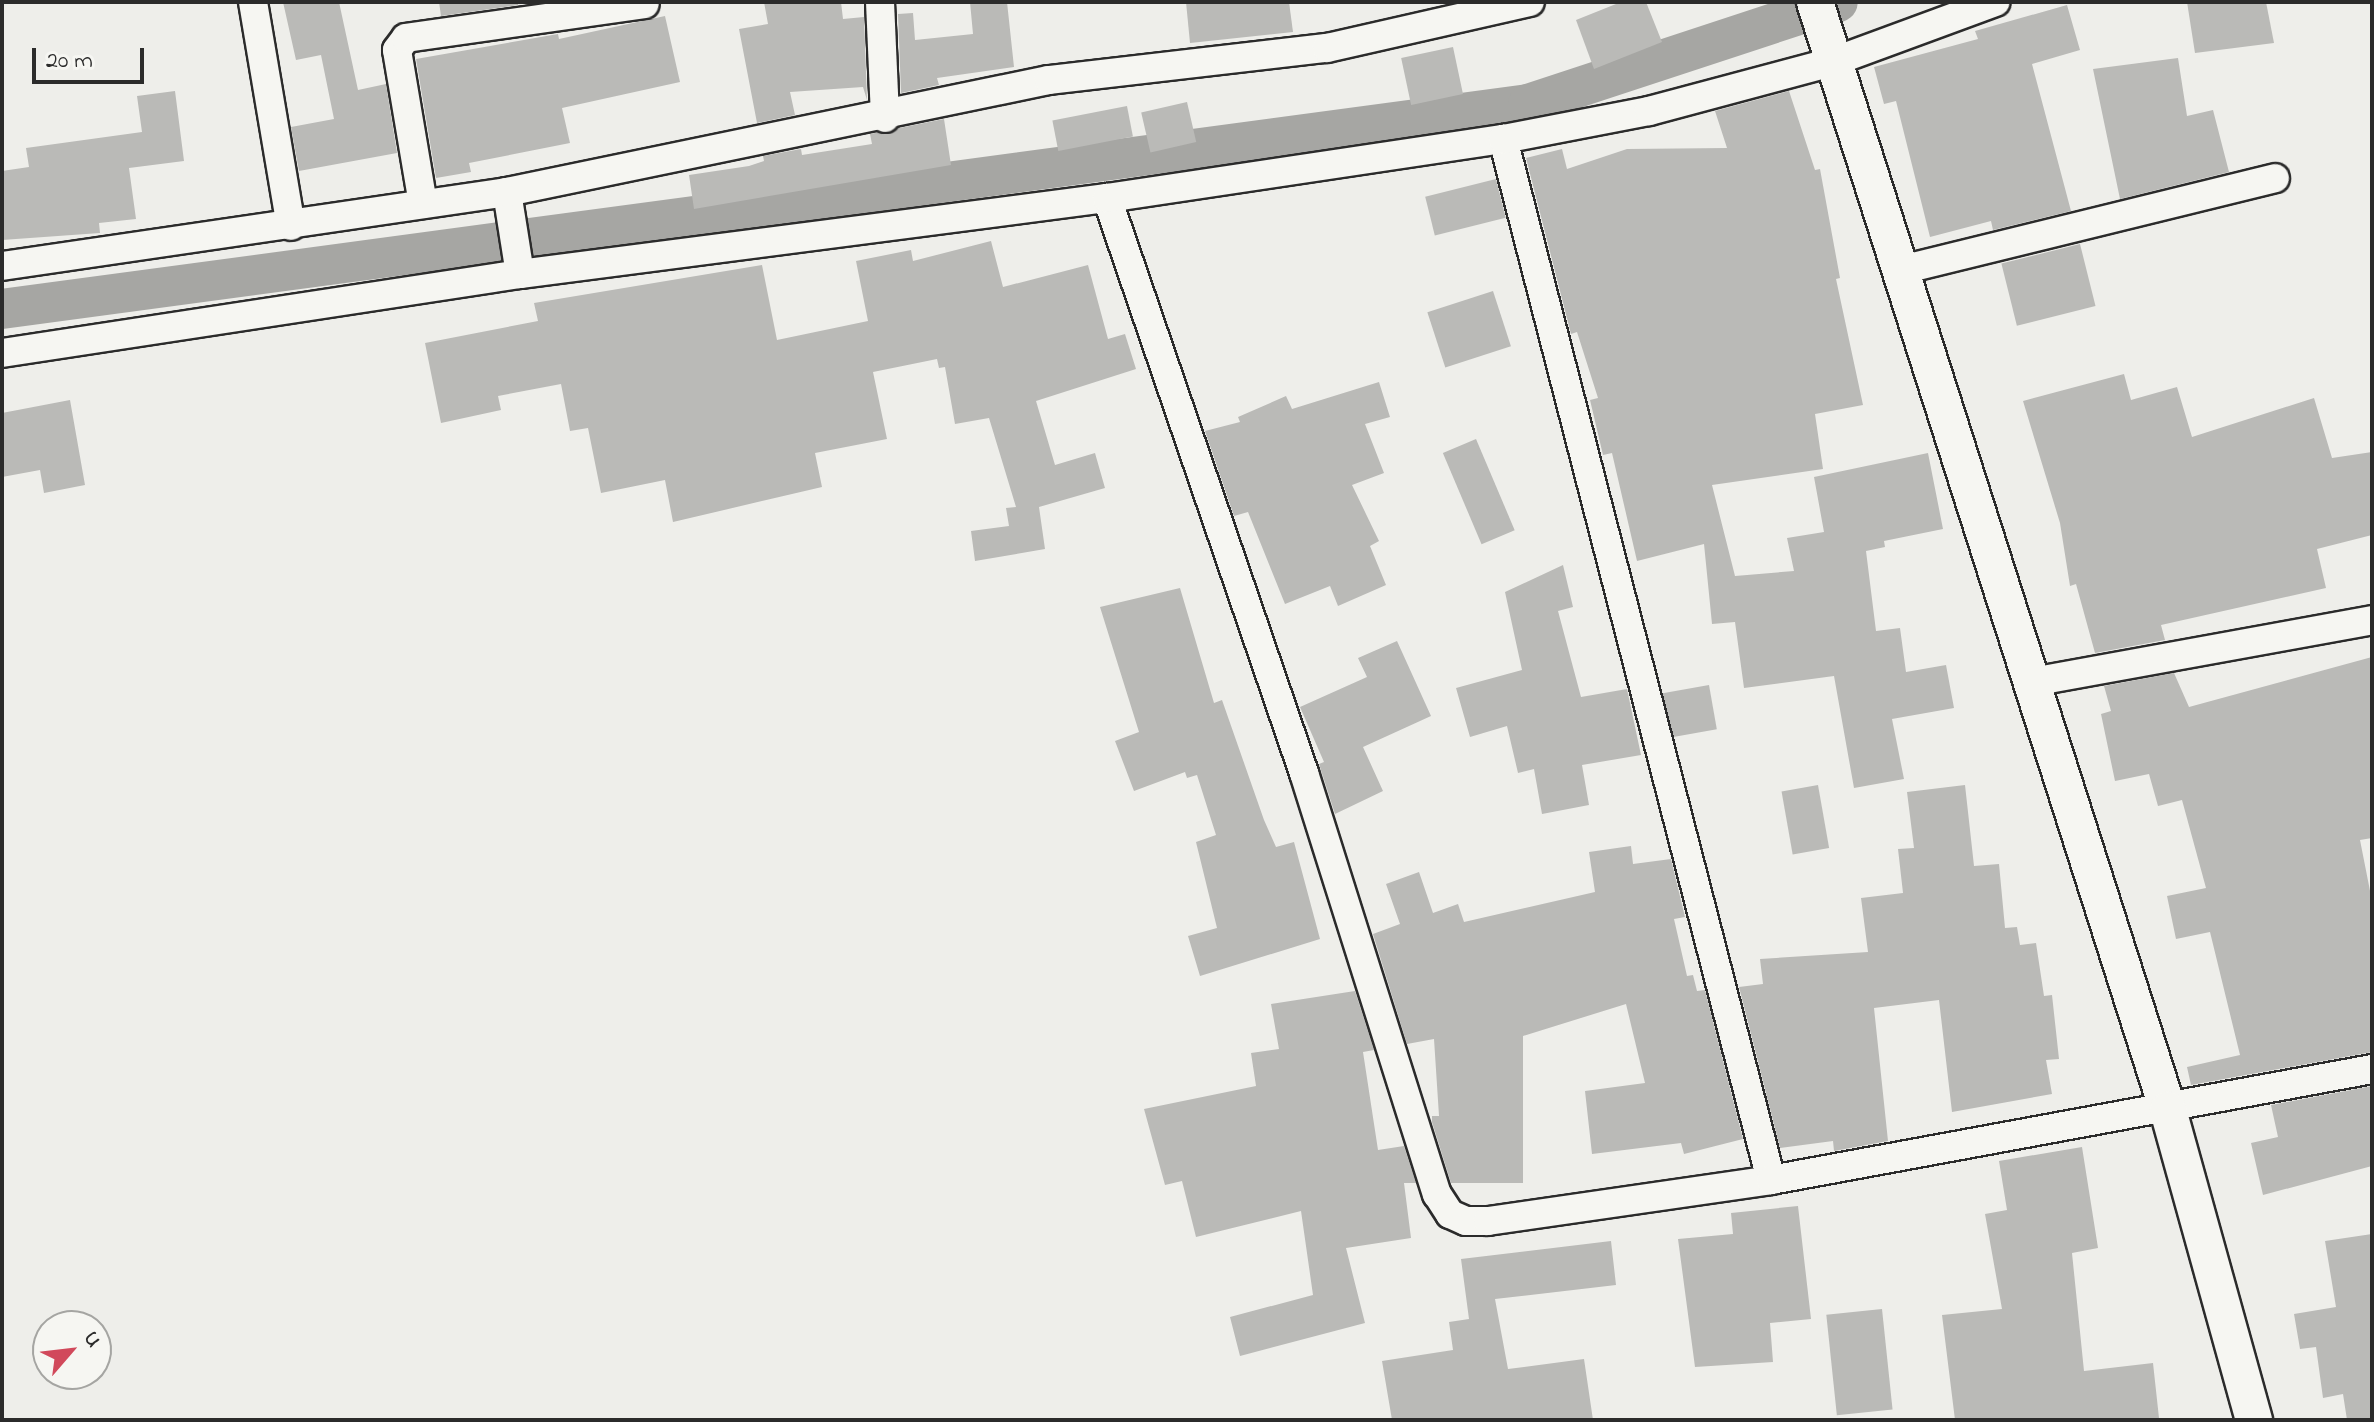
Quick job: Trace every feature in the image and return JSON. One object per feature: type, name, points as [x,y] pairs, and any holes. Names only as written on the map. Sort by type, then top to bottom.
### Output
[{"type":"street","points":[[253,2],[291,226]]},
{"type":"street","points":[[880,2],[885,118]]},
{"type":"street","points":[[2,266],[291,226],[423,204],[510,206],[1049,80],[1327,48],[1530,2]]},
{"type":"street","points":[[1815,2],[2168,1110],[2254,1420]]},
{"type":"street","points":[[2,353],[518,263],[1107,198],[1503,139],[1649,111],[1995,2]]},
{"type":"street","points":[[423,204],[397,50],[406,38],[645,4]]},
{"type":"street","points":[[1503,139],[1771,1180]]},
{"type":"street","points":[[1901,270],[2275,178]]},
{"type":"street","points":[[1107,198],[1304,773],[1437,1194],[1450,1214],[1466,1221],[1488,1221],[1771,1180],[2168,1110],[2372,1069]]},
{"type":"street","points":[[510,206],[518,263]]},
{"type":"street","points":[[2032,682],[2372,620]]},
{"type":"building","points":[[283,2],[339,2],[358,90],[386,84],[397,153],[299,171],[291,127],[334,119],[321,55],[296,60]]},
{"type":"building","points":[[439,2],[518,2],[518,5],[441,16]]},
{"type":"building","points":[[764,2],[841,2],[843,19],[864,17],[867,100],[863,87],[790,92],[795,115],[757,123],[739,29],[768,24]]},
{"type":"building","points":[[970,2],[1007,2],[1014,67],[937,78],[939,85],[901,93],[898,14],[913,13],[915,40],[973,34]]},
{"type":"building","points":[[1186,2],[1289,2],[1293,32],[1190,43]]},
{"type":"building","points":[[1621,2],[1646,2],[1662,42],[1594,69],[1576,20]]},
{"type":"building","points":[[2187,2],[2266,2],[2274,43],[2195,53]]},
{"type":"building","points":[[2067,5],[2080,50],[2032,64],[2071,211],[1993,230],[1991,221],[1930,237],[1896,101],[1884,104],[1874,67],[1978,39],[1975,31]]},
{"type":"building","points":[[665,16],[680,82],[562,108],[570,143],[469,163],[471,172],[436,178],[416,59],[558,34],[559,39]]},
{"type":"building","points":[[1453,47],[1463,94],[1411,105],[1401,58]]},
{"type":"building","points":[[2178,58],[2187,116],[2213,110],[2229,172],[2120,199],[2093,69]]},
{"type":"building","points":[[175,91],[184,161],[129,168],[136,219],[99,223],[100,233],[2,240],[2,171],[29,167],[26,148],[142,132],[137,96]]},
{"type":"building","points":[[1789,91],[1815,170],[1820,169],[1840,278],[1836,279],[1863,405],[1815,414],[1823,469],[1712,485],[1735,576],[1794,571],[1787,538],[1824,532],[1814,477],[1928,453],[1943,529],[1884,541],[1885,547],[1866,551],[1876,631],[1900,628],[1906,672],[1946,665],[1954,708],[1892,719],[1904,779],[1854,788],[1834,676],[1744,688],[1735,622],[1712,624],[1704,544],[1637,561],[1612,453],[1603,455],[1590,400],[1598,398],[1577,332],[1571,334],[1526,158],[1562,149],[1567,169],[1627,149],[1727,148],[1715,111]]},
{"type":"building","points":[[1187,102],[1196,142],[1150,153],[1141,113]]},
{"type":"building","points":[[1127,106],[1133,136],[1058,151],[1052,121]]},
{"type":"building","points":[[944,119],[951,165],[694,209],[689,175],[749,166],[764,161],[763,156],[801,149],[802,155],[872,144],[870,134]]},
{"type":"building","points":[[1496,179],[1506,218],[1435,235],[1425,197]]},
{"type":"building","points":[[991,241],[1003,287],[1088,265],[1108,339],[1125,334],[1136,369],[1036,401],[1055,465],[1095,453],[1105,488],[1039,507],[1045,549],[975,561],[971,531],[1009,526],[1006,508],[1016,507],[989,418],[955,424],[945,367],[939,368],[937,359],[873,372],[887,439],[815,453],[822,487],[673,522],[665,480],[601,493],[588,428],[570,431],[561,384],[498,396],[501,410],[441,423],[425,343],[538,321],[534,303],[762,265],[777,340],[868,321],[856,261],[911,250],[913,261]]},
{"type":"building","points":[[2080,244],[2095,306],[2017,326],[2001,264]]},
{"type":"building","points":[[1493,291],[1511,346],[1445,367],[1427,312]]},
{"type":"building","points":[[2124,374],[2131,400],[2177,387],[2192,437],[2314,398],[2332,458],[2372,452],[2372,535],[2317,549],[2326,588],[2161,625],[2165,640],[2095,653],[2076,584],[2070,586],[2060,523],[2023,401]]},
{"type":"building","points":[[1379,382],[1390,417],[1365,424],[1384,473],[1352,485],[1379,541],[1370,546],[1386,585],[1338,606],[1330,586],[1285,604],[1248,512],[1234,516],[1205,431],[1240,422],[1238,417],[1286,396],[1292,409]]},
{"type":"building","points":[[70,400],[85,485],[44,493],[40,470],[2,477],[2,413]]},
{"type":"building","points":[[1476,439],[1515,530],[1482,544],[1443,453]]},
{"type":"building","points":[[1563,565],[1573,607],[1558,611],[1581,697],[1627,689],[1641,755],[1582,765],[1589,805],[1542,814],[1534,769],[1518,773],[1507,726],[1470,737],[1456,688],[1522,670],[1505,592]]},
{"type":"building","points":[[1180,588],[1214,703],[1222,700],[1276,847],[1294,842],[1320,939],[1200,976],[1188,936],[1217,928],[1196,842],[1216,835],[1197,775],[1187,778],[1185,772],[1134,791],[1115,741],[1139,732],[1100,607]]},
{"type":"building","points":[[1397,641],[1431,716],[1363,747],[1383,791],[1335,814],[1319,764],[1324,762],[1300,707],[1367,677],[1358,658]]},
{"type":"building","points":[[2372,657],[2372,838],[2360,840],[2372,901],[2372,1052],[2191,1085],[2187,1067],[2240,1055],[2210,932],[2176,939],[2167,896],[2206,888],[2182,800],[2158,806],[2149,774],[2115,781],[2101,714],[2111,711],[2104,686],[2174,673],[2189,707]]},
{"type":"building","points":[[1709,685],[1717,729],[1671,737],[1663,693]]},
{"type":"building","points":[[1818,785],[1829,848],[1793,854],[1782,791]]},
{"type":"building","points":[[1965,785],[1974,866],[1999,864],[2005,928],[2017,927],[2020,945],[2036,943],[2044,996],[2052,995],[2059,1059],[2046,1060],[2052,1094],[1952,1112],[1939,1000],[1874,1008],[1888,1141],[1834,1151],[1833,1141],[1780,1148],[1739,987],[1763,984],[1760,959],[1868,952],[1861,898],[1903,893],[1898,849],[1914,848],[1907,792]]},
{"type":"building","points":[[1631,846],[1633,864],[1671,859],[1685,917],[1674,919],[1687,976],[1693,975],[1697,991],[1705,990],[1743,1139],[1684,1154],[1681,1143],[1592,1154],[1585,1091],[1645,1083],[1626,1004],[1523,1036],[1523,1183],[1451,1183],[1432,1122],[1432,1116],[1439,1116],[1434,1039],[1407,1044],[1373,934],[1400,924],[1386,884],[1419,872],[1433,913],[1458,904],[1464,922],[1595,892],[1589,852]]},
{"type":"building","points":[[1355,991],[1374,1050],[1363,1052],[1378,1150],[1404,1146],[1416,1183],[1404,1183],[1411,1238],[1346,1248],[1365,1323],[1240,1356],[1230,1317],[1313,1295],[1301,1211],[1196,1237],[1182,1181],[1165,1185],[1144,1109],[1256,1086],[1251,1053],[1279,1049],[1271,1004]]},
{"type":"building","points":[[2372,1086],[2372,1166],[2263,1195],[2251,1143],[2278,1137],[2271,1105]]},
{"type":"building","points":[[2082,1147],[2098,1248],[2072,1253],[2084,1371],[2153,1363],[2159,1418],[1955,1420],[1942,1315],[2002,1309],[1985,1214],[2007,1210],[1999,1161]]},
{"type":"building","points":[[1798,1206],[1811,1319],[1770,1323],[1773,1362],[1695,1367],[1678,1239],[1733,1234],[1731,1213]]},
{"type":"building","points":[[2372,1234],[2372,1420],[2347,1420],[2343,1394],[2323,1398],[2316,1347],[2300,1349],[2294,1314],[2336,1307],[2325,1241]]},
{"type":"building","points":[[1611,1241],[1616,1285],[1495,1299],[1508,1369],[1584,1359],[1593,1420],[1392,1420],[1382,1361],[1453,1350],[1449,1322],[1469,1319],[1461,1259]]},
{"type":"building","points":[[1882,1309],[1893,1409],[1837,1415],[1826,1315]]},
{"type":"waterway","points":[[2,309],[1528,104],[1838,2]]}]
